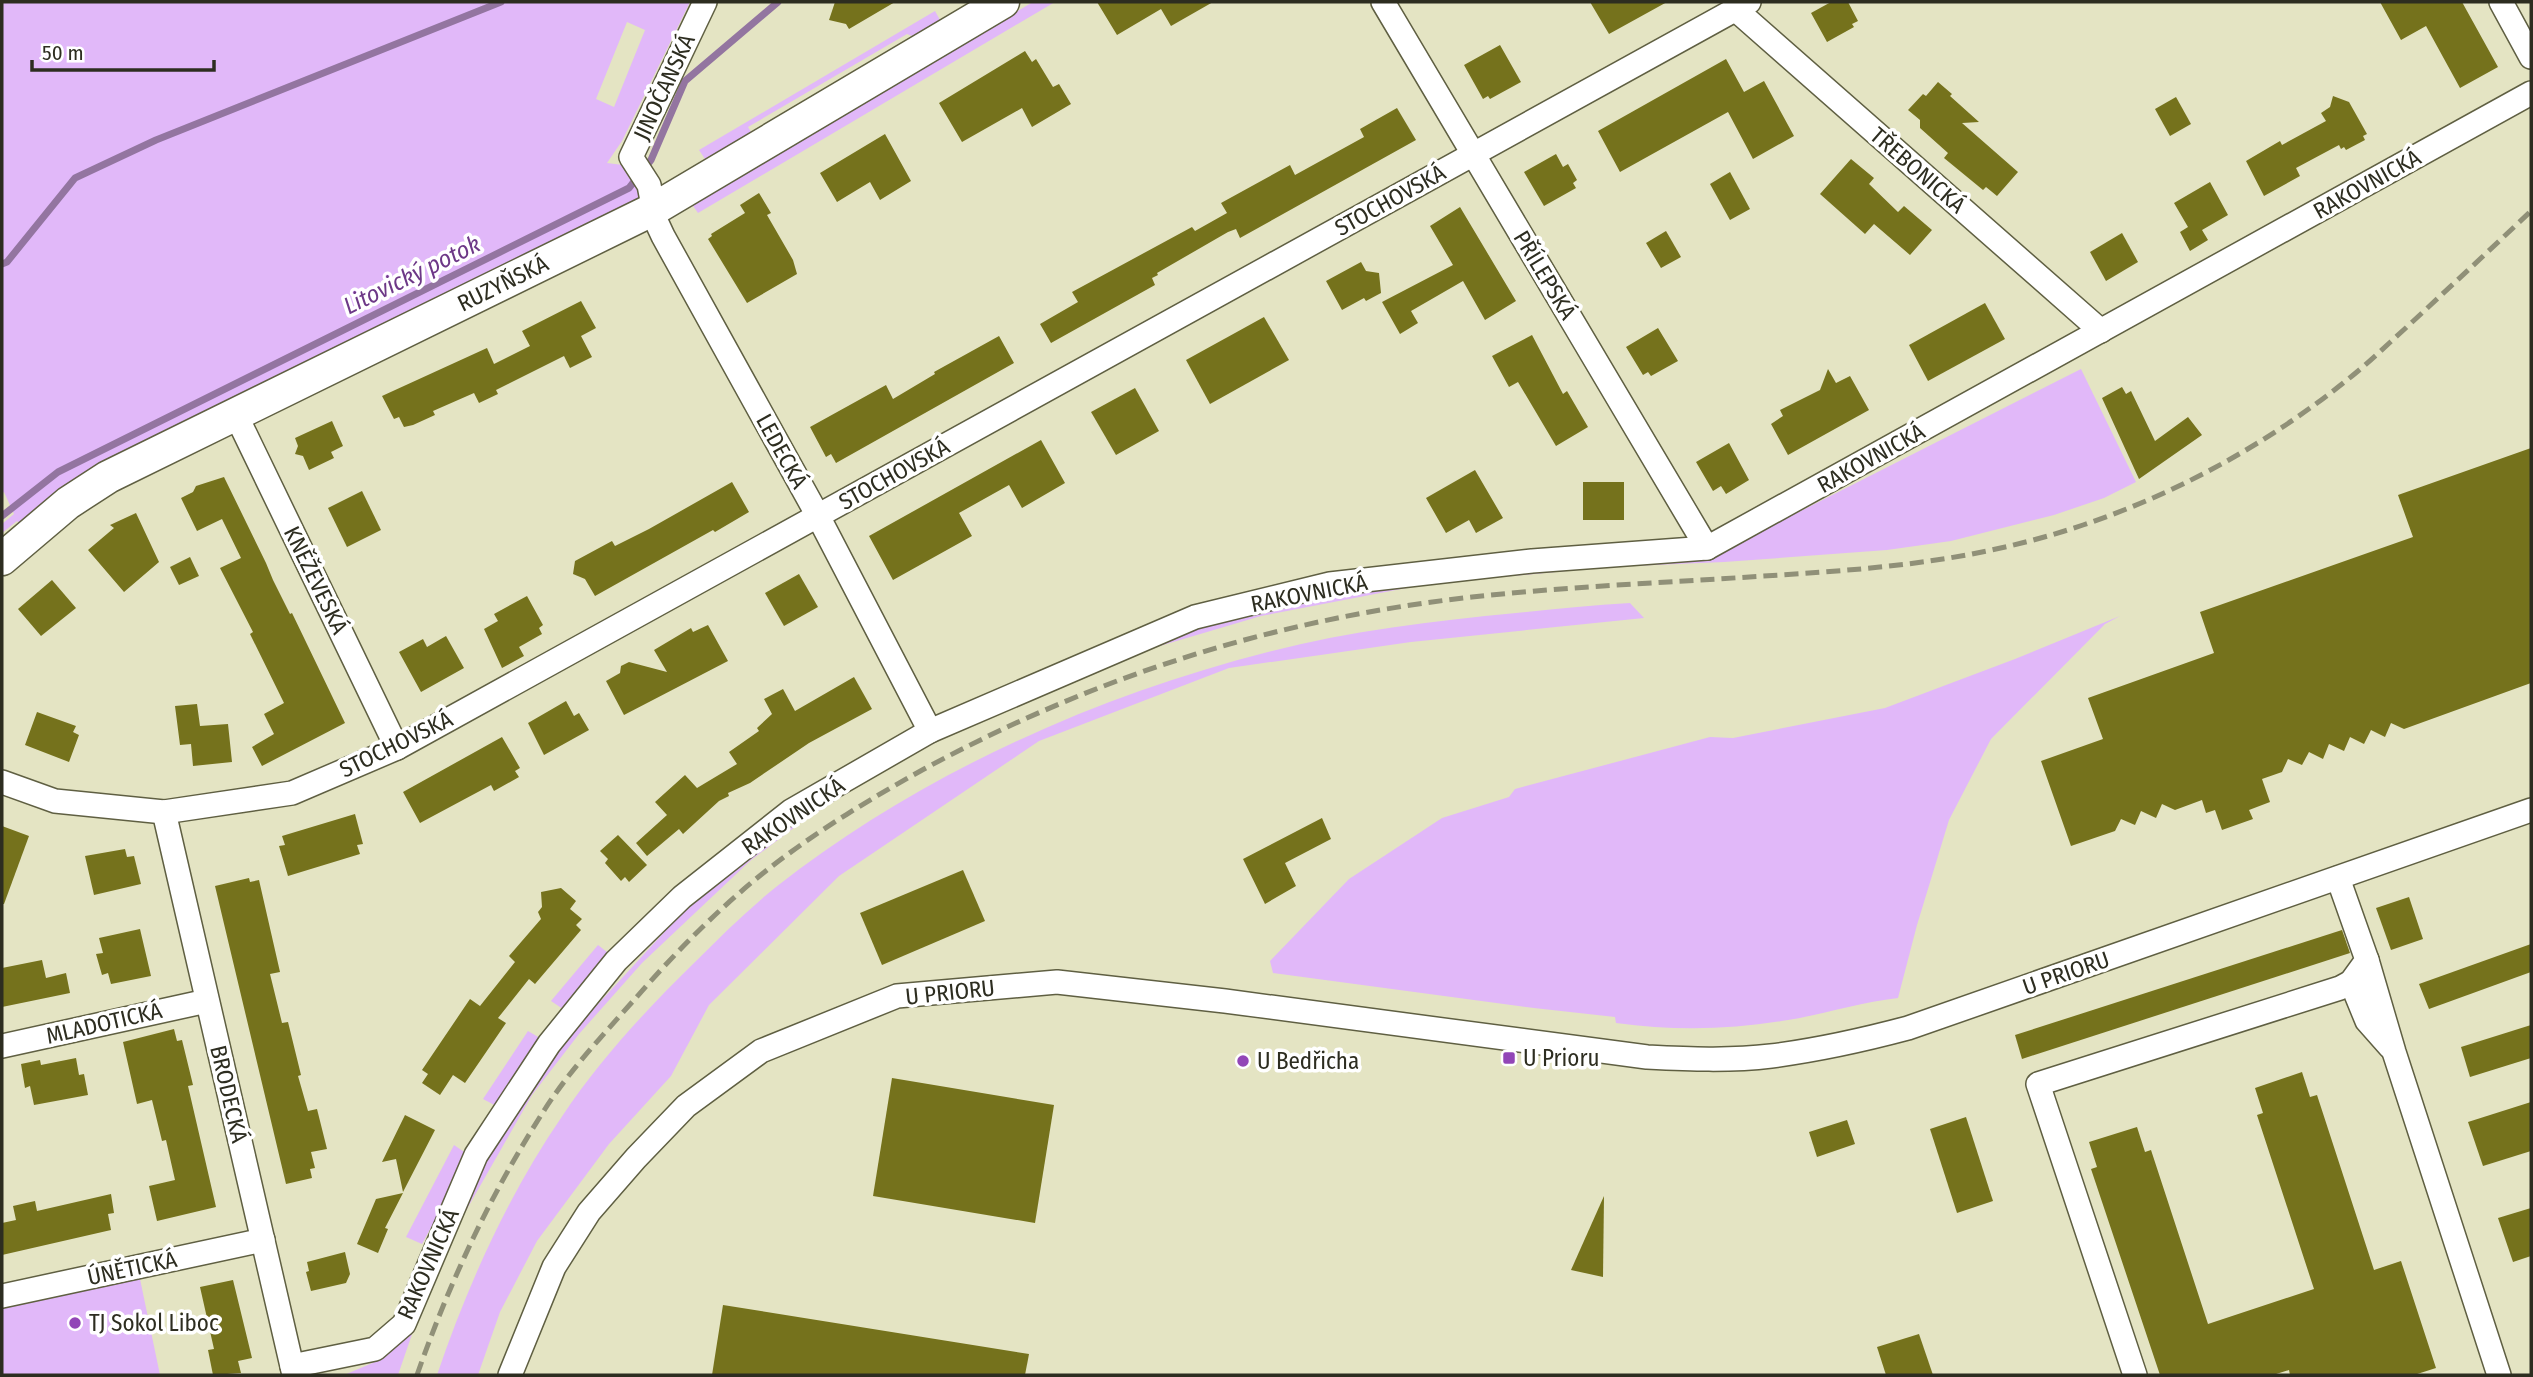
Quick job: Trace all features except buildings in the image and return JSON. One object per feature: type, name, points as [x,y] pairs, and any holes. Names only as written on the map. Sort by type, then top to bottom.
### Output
[{"type":"street","name":"JINOČANSKÁ","points":[[651,197],[631,157],[705,2]]},
{"type":"street","name":"RUZYŇSKÁ","points":[[2,559],[68,503],[108,477],[651,197],[1003,2]]},
{"type":"street","name":"PŘÍLEPSKÁ","points":[[1383,2],[1707,548]]},
{"type":"street","points":[[2501,2],[2531,57]]},
{"type":"street","name":"STOCHOVSKÁ","points":[[2,782],[55,801],[163,812],[292,793],[397,748],[1742,6]]},
{"type":"street","name":"TŘEBONICKÁ","points":[[1742,6],[2101,331]]},
{"type":"street","name":"RAKOVNICKÁ","points":[[293,1371],[374,1349],[404,1324],[476,1155],[549,1044],[616,961],[682,897],[791,811],[930,731],[1195,617],[1331,584],[1532,561],[1707,548],[2531,93]]},
{"type":"street","name":"LEDECKÁ","points":[[651,197],[663,236],[818,516],[930,731]]},
{"type":"street","name":"KNĚŽEVESKÁ","points":[[236,413],[397,748]]},
{"type":"street","name":"U PRIORU","points":[[510,1375],[554,1267],[589,1212],[686,1106],[761,1051],[897,996],[1057,982],[1225,1001],[1647,1057],[1704,1059],[1768,1056],[1839,1046],[1908,1028],[2531,810]]},
{"type":"street","name":"BRODECKÁ","points":[[163,812],[293,1371]]},
{"type":"street","points":[[2338,878],[2367,960],[2394,1052],[2499,1375]]},
{"type":"street","points":[[2135,1375],[2038,1084],[2340,988],[2351,982],[2367,960]]},
{"type":"street","points":[[2351,982],[2367,1021],[2394,1052]]},
{"type":"street","name":"MLADOTICKÁ","points":[[2,1046],[207,1000]]},
{"type":"street","name":"ÚNĚTICKÁ","points":[[2,1296],[263,1240]]},
{"type":"shaded area","points":[[2,2],[690,2],[622,141],[607,163],[623,165],[639,186],[638,200],[21,524],[17,521],[2,533],[2,524],[14,514],[4,492],[2,493]],"holes":[[[627,22],[645,30],[614,107],[596,99]]]},
{"type":"shaded area","points":[[1033,2],[1055,2],[698,213],[691,203]]},
{"type":"shaded area","points":[[935,11],[940,20],[912,36],[907,34],[748,127],[751,132],[705,159],[699,150]]},
{"type":"shaded area","points":[[2081,369],[2136,482],[2104,498],[2054,515],[1951,541],[1887,550],[1608,567],[1427,584],[1261,616],[1126,656],[957,731],[877,774],[804,820],[750,861],[642,963],[579,1034],[532,1095],[455,1230],[422,1305],[398,1375],[344,1375],[382,1359],[404,1335],[482,1163],[527,1092],[575,1029],[681,914],[751,854],[815,807],[933,737],[1199,625],[1328,595],[1407,584],[1710,557]]},
{"type":"shaded area","points":[[1630,603],[1644,618],[1411,642],[1229,668],[1039,741],[839,876],[709,1005],[671,1076],[609,1144],[537,1241],[500,1312],[478,1375],[437,1375],[462,1307],[507,1208],[543,1145],[592,1075],[657,1000],[754,906],[831,847],[888,809],[1010,744],[1137,692],[1202,670],[1329,638],[1422,623]]},
{"type":"shaded area","points":[[2120,616],[2105,624],[1991,739],[1949,820],[1898,998],[1766,1023],[1681,1028],[1616,1023],[1615,1017],[1273,973],[1270,961],[1349,879],[1442,818],[1509,797],[1515,789],[1710,737],[1733,738],[1885,708]]},
{"type":"shaded area","points":[[598,945],[612,956],[566,1011],[551,1001]]},
{"type":"shaded area","points":[[528,1031],[545,1041],[500,1108],[483,1099]]},
{"type":"shaded area","points":[[454,1145],[470,1156],[422,1244],[406,1237]]},
{"type":"shaded area","name":"TJ Sokol Liboc","points":[[140,1279],[160,1375],[2,1375],[2,1309]]},
{"type":"waterway","points":[[2,264],[7,262],[75,178],[156,140],[501,2]]},
{"type":"waterway","name":"Litovický potok","points":[[2,516],[58,472],[629,188],[651,160],[685,81],[778,2]]},
{"type":"railway","points":[[417,1375],[443,1306],[489,1205],[545,1109],[587,1053],[680,950],[745,888],[820,831],[924,769],[989,736],[1122,679],[1258,636],[1328,620],[1399,607],[1510,593],[1896,565],[2007,547],[2083,525],[2155,497],[2190,480],[2258,443],[2290,422],[2367,364],[2531,211]]},
{"type":"place","name":"U Prioru","points":[[1509,1058]]},
{"type":"place","name":"U Bedřicha","points":[[1243,1061]]},
{"type":"place","name":"TJ Sokol Liboc","points":[[75,1323]]}]
